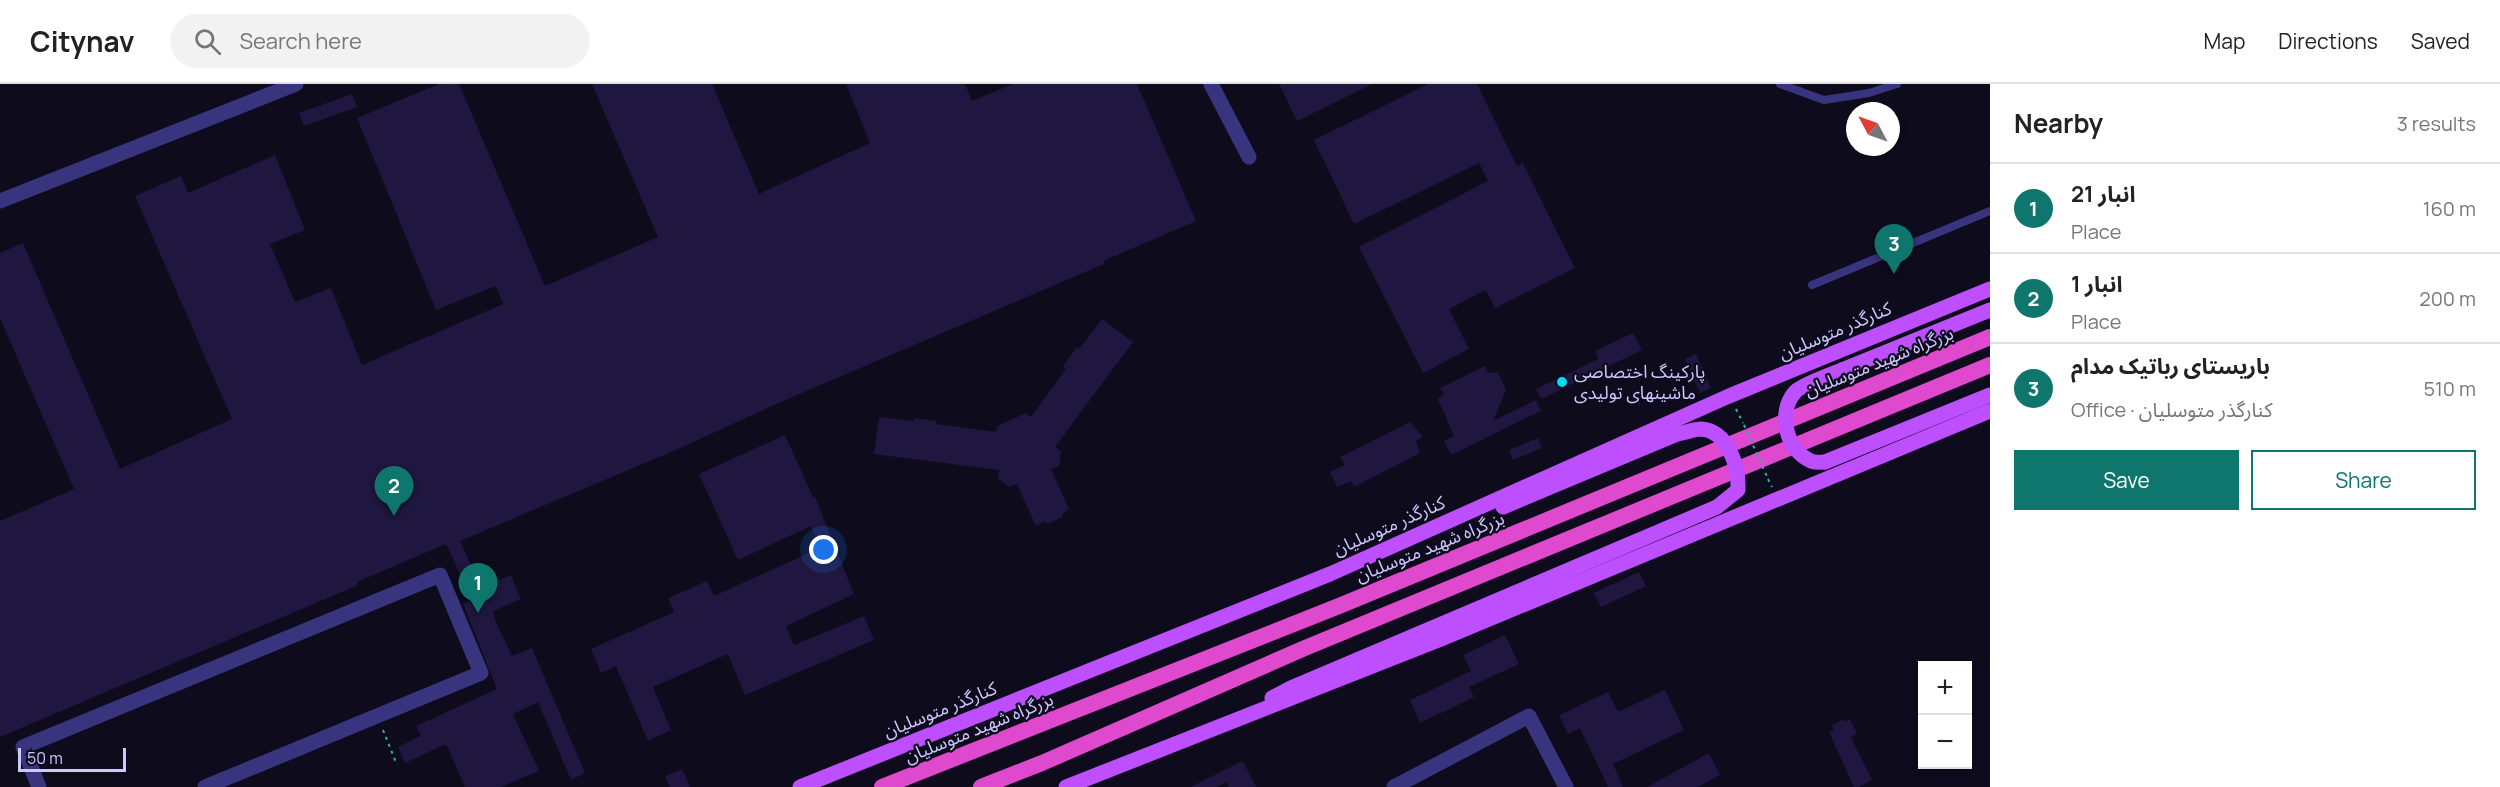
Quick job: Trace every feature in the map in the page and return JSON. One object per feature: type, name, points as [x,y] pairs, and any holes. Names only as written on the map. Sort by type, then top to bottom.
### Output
[{"type":"highway","name":"بزرگراه شهید متوسلیان","points":[[882,787],[1339,606],[1990,338]]},
{"type":"highway","points":[[981,787],[1042,763],[1305,648],[1990,365]]},
{"type":"highway","points":[[998,787],[1042,763]]},
{"type":"main road","name":"کنارگذر متوسلیان","points":[[800,787],[1346,567],[1730,396],[1990,289]]},
{"type":"main road","points":[[1990,310],[1796,390],[1788,403],[1786,414],[1788,438],[1812,462],[1825,462],[1990,395]]},
{"type":"main road","points":[[1066,787],[1097,782],[1223,726],[1441,639],[1990,411]]},
{"type":"main road","points":[[1223,726],[1291,688],[1717,507],[1738,490],[1734,459],[1722,441],[1713,433],[1700,429],[1677,434],[1455,527],[1346,567]]},
{"type":"street","points":[[0,201],[296,84]]},
{"type":"street","points":[[1211,84],[1249,157]]},
{"type":"street","points":[[39,787],[22,747],[440,575],[481,673],[205,787]]},
{"type":"street","points":[[1394,787],[1529,716],[1566,787]]},
{"type":"lane","points":[[1780,84],[1824,100],[1869,93],[1897,84]]},
{"type":"lane","points":[[1812,285],[1990,211]]},
{"type":"path","points":[[1730,396],[1768,479]]},
{"type":"path","points":[[377,716],[397,765]]},
{"type":"building","points":[[439,84],[459,84],[545,286],[658,237],[592,84],[712,84],[759,194],[870,143],[846,84],[965,84],[972,101],[1013,84],[1137,84],[1196,221],[1103,261],[1104,264],[460,541],[481,587],[511,575],[521,599],[493,611],[496,622],[512,656],[532,648],[585,773],[571,780],[538,702],[513,714],[539,771],[501,787],[465,787],[446,744],[405,763],[398,747],[421,736],[416,726],[497,689],[463,604],[472,600],[446,544],[357,582],[358,585],[0,737],[0,521],[74,489],[0,318],[0,253],[23,243],[120,469],[232,419],[135,196],[181,176],[188,193],[275,155],[305,230],[270,244],[295,302],[331,288],[362,365],[503,304],[496,286],[436,310],[357,118]]},
{"type":"building","points":[[1279,84],[1372,84],[1297,121]]},
{"type":"building","points":[[1428,84],[1477,84],[1517,166],[1523,163],[1575,268],[1495,308],[1486,290],[1449,309],[1469,349],[1423,373],[1359,247],[1488,181],[1479,163],[1354,224],[1314,140]]},
{"type":"building","points":[[352,94],[357,107],[304,126],[299,113]]},
{"type":"building","points":[[1102,319],[1133,342],[1055,447],[1061,451],[1059,466],[1051,469],[1069,509],[1063,513],[1062,517],[1048,524],[1045,521],[1036,526],[1017,484],[1009,487],[998,478],[999,470],[874,454],[879,417],[913,421],[914,418],[936,421],[936,424],[996,432],[997,426],[1026,413],[1031,417],[1066,369],[1063,366]]},
{"type":"building","points":[[1633,333],[1642,350],[1541,399],[1536,389],[1598,359],[1595,351]]},
{"type":"building","points":[[1696,354],[1711,388],[1700,393],[1685,359]]},
{"type":"building","points":[[1485,366],[1488,373],[1498,372],[1506,390],[1493,421],[1536,400],[1541,411],[1451,455],[1444,441],[1454,436],[1438,399],[1444,394],[1440,388]]},
{"type":"building","points":[[1410,422],[1423,437],[1416,441],[1420,453],[1354,487],[1351,481],[1337,487],[1330,472],[1345,465],[1340,457]]},
{"type":"building","points":[[785,435],[813,497],[815,497],[854,594],[786,626],[794,645],[864,616],[874,640],[745,695],[728,654],[653,687],[671,730],[648,741],[616,666],[601,673],[591,649],[674,612],[668,598],[707,581],[714,596],[820,548],[811,526],[738,560],[699,474]]},
{"type":"building","points":[[1538,438],[1542,448],[1513,460],[1509,450]]},
{"type":"building","points":[[1639,572],[1646,586],[1601,607],[1594,593]]},
{"type":"building","points":[[1505,635],[1519,664],[1469,687],[1474,697],[1420,723],[1410,700],[1471,671],[1463,655]]},
{"type":"building","points":[[1665,690],[1684,730],[1613,764],[1623,787],[1608,787],[1580,728],[1568,734],[1559,715],[1608,692],[1618,712]]},
{"type":"building","points":[[1844,719],[1845,722],[1850,719],[1857,734],[1851,737],[1872,780],[1859,787],[1854,787],[1829,732],[1834,730],[1832,725]]},
{"type":"building","points":[[1709,753],[1720,775],[1698,787],[1647,787]]},
{"type":"building","points":[[1243,761],[1256,787],[1229,787],[1226,782],[1217,787],[1191,787]]},
{"type":"building","points":[[682,769],[690,787],[670,787],[665,776]]},
{"type":"place","name":"باریستای رباتیک مدام","points":[[1894,274]]},
{"type":"place","name":"پارکینگ اختصاصی ماشینهای تولیدی","points":[[1562,382]]},
{"type":"place","name":"انبار 1","points":[[394,516]]},
{"type":"place","name":"انبار 21","points":[[478,613]]}]
